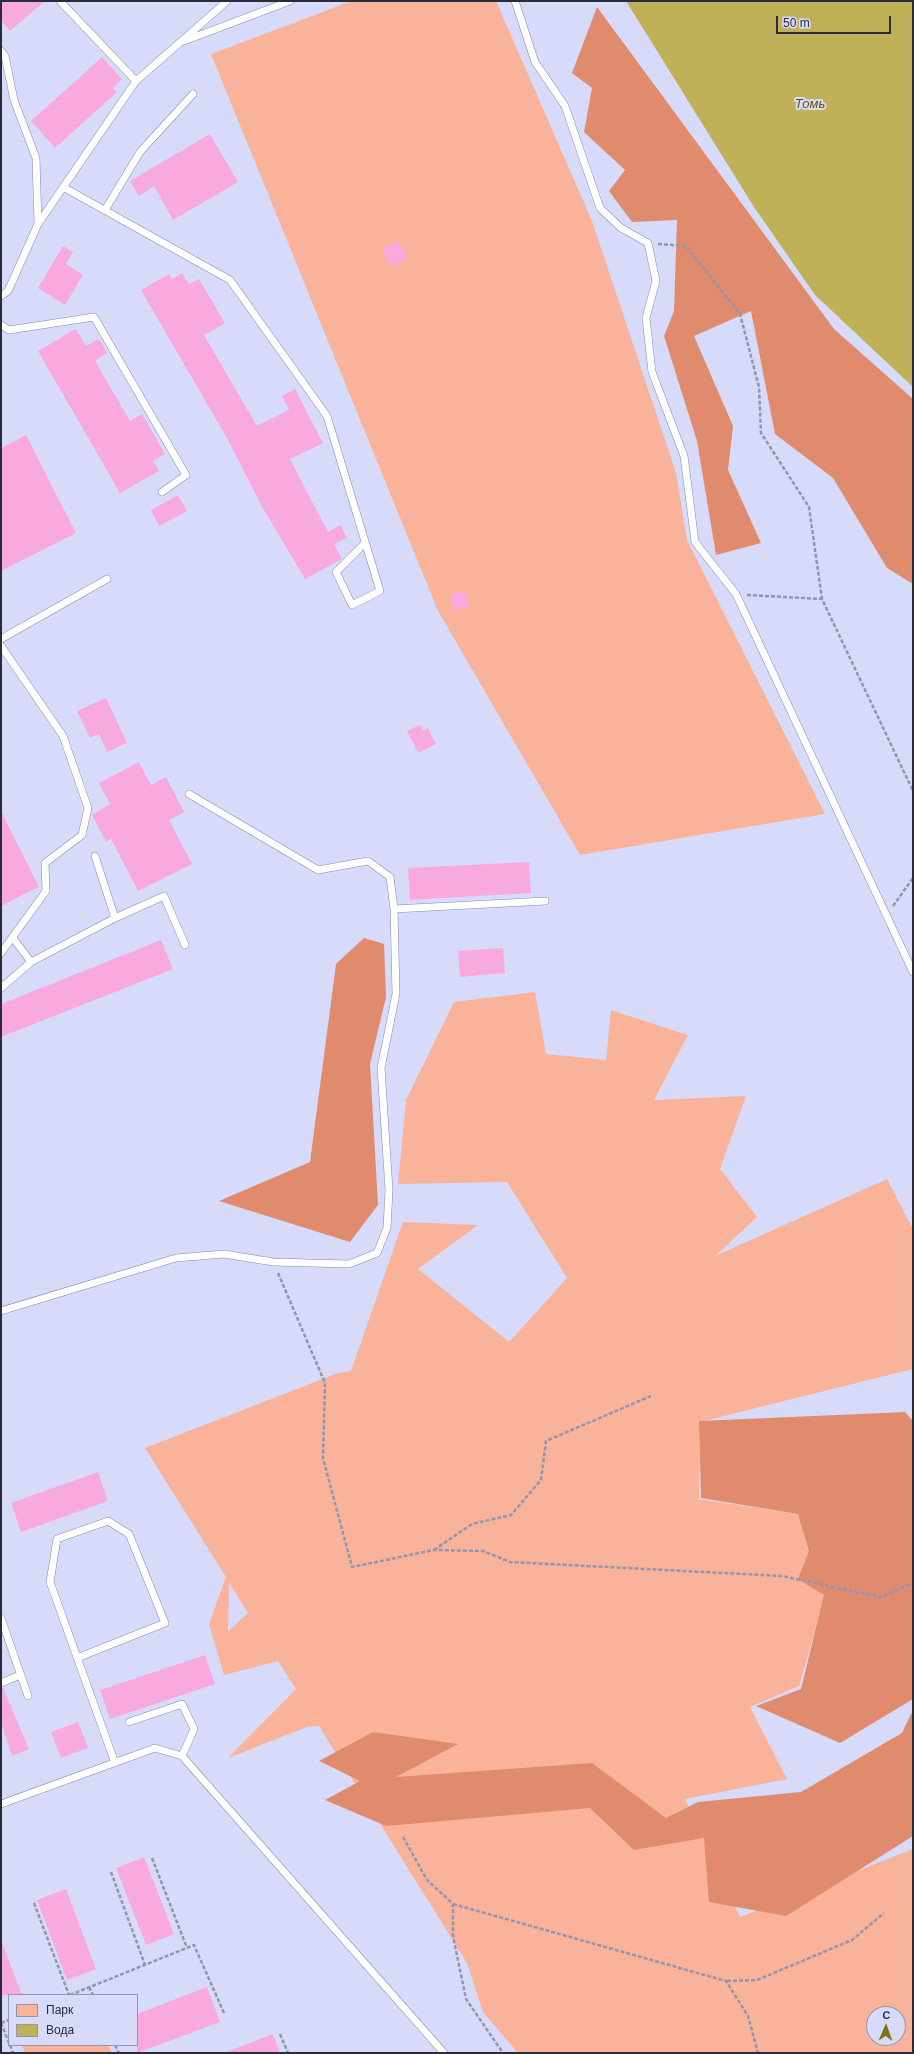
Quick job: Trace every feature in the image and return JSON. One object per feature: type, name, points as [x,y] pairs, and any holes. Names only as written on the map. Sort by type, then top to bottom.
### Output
[{"type":"lane","points":[[60,1],[136,81]]},
{"type":"lane","points":[[68,1],[68,9]]},
{"type":"lane","points":[[1,296],[8,291],[38,224],[136,81],[227,1]]},
{"type":"lane","points":[[180,43],[290,1]]},
{"type":"lane","points":[[515,1],[535,62],[565,106],[600,208],[620,228],[648,243],[656,280],[646,318],[652,372],[684,456],[695,542],[736,594],[913,972]]},
{"type":"lane","points":[[1,51],[5,56],[14,100],[36,158],[38,224]]},
{"type":"lane","points":[[105,210],[140,152],[193,94]]},
{"type":"lane","points":[[64,187],[230,280],[327,416],[380,591],[352,605],[336,572],[365,543]]},
{"type":"lane","points":[[1,325],[9,330],[94,317],[186,476],[162,492]]},
{"type":"lane","points":[[1,639],[108,578]]},
{"type":"lane","points":[[1,646],[63,736],[88,808],[82,835],[45,863],[46,891],[13,938],[2,950]]},
{"type":"lane","points":[[1,1311],[176,1258],[224,1254],[273,1262],[349,1264],[377,1253],[387,1228],[389,1190],[381,1068],[396,994],[394,909],[390,877],[368,861],[318,870],[189,794]]},
{"type":"lane","points":[[95,856],[115,918]]},
{"type":"lane","points":[[1,988],[31,962],[115,918],[164,896],[185,945]]},
{"type":"lane","points":[[394,909],[545,901]]},
{"type":"lane","points":[[13,938],[31,962]]},
{"type":"lane","points":[[77,1658],[165,1623],[129,1534],[108,1521],[57,1539],[50,1582],[77,1658],[115,1763]]},
{"type":"lane","points":[[1,1618],[28,1696]]},
{"type":"lane","points":[[1,1683],[20,1675]]},
{"type":"lane","points":[[129,1722],[182,1704],[194,1729],[182,1756]]},
{"type":"lane","points":[[1,1804],[155,1748],[182,1756],[195,1768],[444,2053]]},
{"type":"path","points":[[648,243],[686,246],[740,314],[759,387],[761,433],[809,507],[822,599],[913,791]]},
{"type":"path","points":[[736,594],[822,599]]},
{"type":"path","points":[[887,914],[913,878]]},
{"type":"path","points":[[273,1262],[326,1383],[323,1458],[352,1567],[434,1550],[483,1551],[510,1562],[782,1576],[880,1597],[913,1583]]},
{"type":"path","points":[[434,1550],[472,1524],[511,1515],[541,1480],[546,1441],[651,1396]]},
{"type":"path","points":[[403,1837],[427,1880],[453,1904],[726,1982],[758,1980],[852,1940],[884,1913]]},
{"type":"path","points":[[152,1858],[186,1948]]},
{"type":"path","points":[[111,1872],[145,1964]]},
{"type":"path","points":[[34,1903],[69,1994]]},
{"type":"path","points":[[453,1904],[453,1936],[466,1999],[503,2053]]},
{"type":"path","points":[[72,1994],[194,1944],[224,2013]]},
{"type":"path","points":[[726,1982],[748,2016],[758,2053]]},
{"type":"path","points":[[89,1987],[92,1994]]},
{"type":"path","points":[[1,2023],[8,2039]]},
{"type":"path","points":[[280,2034],[288,2053]]},
{"type":"green space","points":[[352,1],[496,1],[592,221],[676,473],[687,540],[825,814],[580,855],[438,611],[211,54]]},
{"type":"green space","points":[[535,992],[546,1054],[606,1060],[611,1010],[688,1035],[654,1100],[746,1096],[720,1169],[757,1217],[715,1256],[887,1179],[913,1229],[913,1369],[700,1422],[699,1499],[799,1514],[827,1589],[799,1686],[750,1707],[787,1779],[685,1799],[740,1917],[913,1849],[913,2053],[518,2053],[483,2012],[467,1963],[319,1726],[307,1727],[228,1758],[296,1689],[278,1661],[224,1675],[209,1624],[226,1577],[145,1448],[338,1373],[351,1371],[403,1222],[478,1225],[418,1269],[508,1341],[511,1340],[567,1278],[507,1182],[398,1184],[406,1100],[454,1002]],"holes":[[[229,1583],[248,1613],[228,1631]]]},
{"type":"green space","points":[[22,2046],[108,2046],[112,2053],[26,2053]]},
{"type":"shaded area","points":[[597,7],[834,329],[913,399],[913,584],[887,568],[833,478],[775,434],[751,311],[694,336],[733,426],[728,470],[761,543],[716,555],[697,441],[664,336],[674,311],[677,220],[632,222],[609,191],[625,170],[584,132],[592,88],[572,73]]},
{"type":"shaded area","points":[[364,938],[384,944],[386,997],[370,1064],[378,1205],[350,1242],[219,1201],[310,1162],[336,964]]},
{"type":"shaded area","points":[[905,1412],[913,1421],[913,1699],[840,1743],[756,1706],[801,1689],[824,1595],[798,1579],[809,1551],[798,1514],[701,1498],[699,1421]]},
{"type":"shaded area","points":[[913,1710],[913,1836],[786,1916],[709,1902],[704,1838],[634,1850],[590,1808],[386,1826],[325,1800],[360,1781],[319,1761],[373,1732],[458,1744],[396,1777],[592,1763],[666,1818],[698,1802],[801,1792],[902,1733]]},
{"type":"water","name":"Томь","points":[[626,1],[913,1],[913,387],[815,295],[754,207]]},
{"type":"building","points":[[1,1],[45,1],[10,31],[1,20]]},
{"type":"building","points":[[102,57],[122,79],[113,88],[117,92],[55,148],[31,121]]},
{"type":"building","points":[[210,134],[238,182],[173,220],[154,186],[139,196],[130,181]]},
{"type":"building","points":[[399,241],[407,259],[390,266],[382,249]]},
{"type":"building","points":[[63,246],[73,252],[66,264],[83,275],[65,305],[38,288]]},
{"type":"building","points":[[182,273],[189,284],[199,279],[225,323],[204,335],[257,426],[289,410],[282,396],[295,389],[323,443],[290,459],[328,532],[341,525],[347,538],[334,544],[342,559],[305,579],[261,505],[228,440],[141,290],[169,274],[172,279]]},
{"type":"building","points":[[76,329],[86,346],[99,339],[107,353],[95,361],[130,421],[142,414],[165,454],[153,461],[159,471],[120,493],[38,351]]},
{"type":"building","points":[[26,435],[76,533],[1,571],[1,448]]},
{"type":"building","points":[[178,495],[187,511],[159,526],[151,510]]},
{"type":"building","points":[[464,591],[469,606],[455,611],[450,595]]},
{"type":"building","points":[[106,698],[127,743],[107,752],[99,734],[90,738],[77,711]]},
{"type":"building","points":[[420,725],[423,731],[428,728],[436,744],[418,753],[407,731]]},
{"type":"building","points":[[139,762],[151,785],[166,777],[184,812],[169,820],[192,864],[138,891],[111,839],[106,842],[92,815],[110,804],[99,783]]},
{"type":"building","points":[[1,811],[39,887],[1,906]]},
{"type":"building","points":[[529,862],[531,893],[410,900],[408,868]]},
{"type":"building","points":[[161,940],[173,969],[1,1037],[1,1004]]},
{"type":"building","points":[[503,948],[505,973],[460,977],[458,951]]},
{"type":"building","points":[[98,1472],[108,1501],[21,1532],[11,1503]]},
{"type":"building","points":[[205,1655],[215,1684],[110,1719],[100,1690]]},
{"type":"building","points":[[1,1688],[3,1688],[29,1749],[12,1756],[1,1722]]},
{"type":"building","points":[[78,1722],[88,1748],[61,1758],[51,1732]]},
{"type":"building","points":[[144,1857],[174,1934],[146,1945],[116,1868]]},
{"type":"building","points":[[66,1889],[96,1969],[67,1980],[37,1900]]},
{"type":"building","points":[[2,1943],[22,1994],[1,1995]]},
{"type":"building","points":[[207,1987],[220,2022],[137,2053],[138,2014]]},
{"type":"building","points":[[273,2034],[280,2053],[227,2053],[227,2052]]}]
